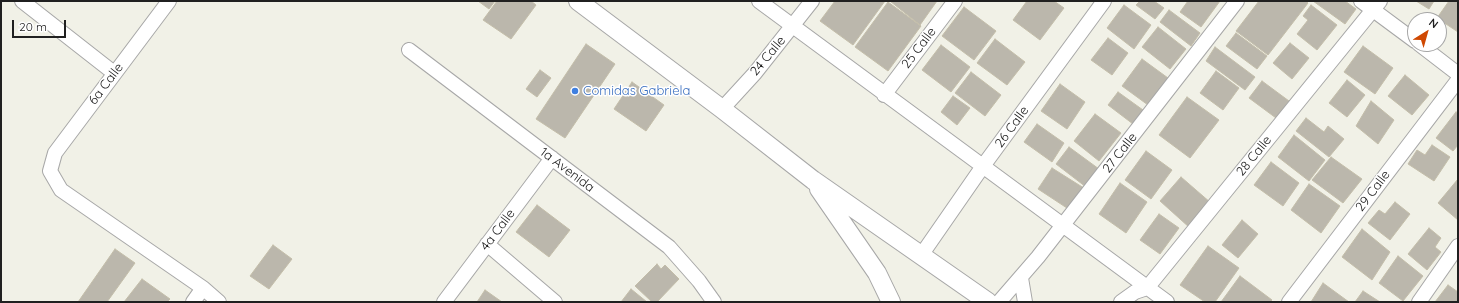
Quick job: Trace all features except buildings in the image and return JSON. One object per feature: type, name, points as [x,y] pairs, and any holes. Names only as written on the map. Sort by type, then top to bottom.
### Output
[{"type":"street","points":[[22,1],[114,73]]},
{"type":"street","name":"6a Calle","points":[[169,1],[54,153],[50,171],[61,190],[203,288]]},
{"type":"street","points":[[578,1],[722,109],[813,180],[922,254],[988,302]]},
{"type":"street","points":[[759,1],[884,95],[1167,302]]},
{"type":"street","name":"24 Calle","points":[[722,109],[793,26],[812,1]]},
{"type":"street","name":"25 Calle","points":[[884,95],[954,1]]},
{"type":"street","name":"26 Calle","points":[[922,254],[983,166],[1104,1]]},
{"type":"street","name":"27 Calle","points":[[999,302],[1021,278],[1063,225],[1237,1]]},
{"type":"street","points":[[1362,1],[1377,5],[1407,33]]},
{"type":"street","name":"28 Calle","points":[[1121,302],[1135,292],[1147,288],[1377,5]]},
{"type":"street","name":"1a Avenida","points":[[409,50],[669,247],[699,281],[714,302]]},
{"type":"street","points":[[1429,52],[1458,74]]},
{"type":"street","name":"29 Calle","points":[[1289,302],[1458,80]]},
{"type":"street","name":"4a Calle","points":[[444,302],[552,158]]},
{"type":"street","points":[[813,180],[877,273],[891,302]]},
{"type":"street","points":[[487,244],[555,302]]},
{"type":"street","points":[[1418,302],[1458,246]]},
{"type":"street","points":[[1021,278],[1025,302]]},
{"type":"street","points":[[192,302],[203,288],[219,302]]},
{"type":"place","name":"Comidas Gabriela","points":[[575,91]]}]
